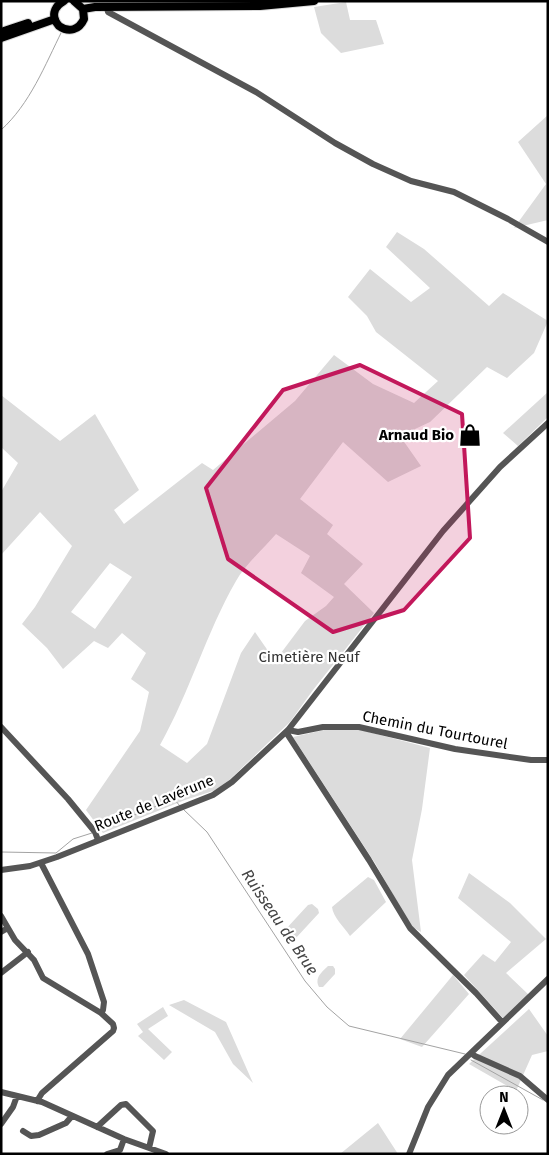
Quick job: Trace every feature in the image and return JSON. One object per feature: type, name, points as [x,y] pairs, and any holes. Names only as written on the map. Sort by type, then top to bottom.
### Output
[{"type":"main road","points":[[74,1],[83,11]]},
{"type":"main road","points":[[83,11],[107,8],[260,6],[314,1]]},
{"type":"main road","points":[[58,3],[54,17],[61,28],[72,30],[81,24],[83,11]]},
{"type":"main road","points":[[1,32],[54,17]]},
{"type":"main road","points":[[1,38],[54,17]]},
{"type":"street","points":[[107,8],[108,12],[256,92],[335,143],[374,164],[411,181],[454,192],[508,219],[548,242]]},
{"type":"street","name":"Route de Lavérune","points":[[1,870],[41,863],[213,794],[228,786],[287,731],[444,531],[500,467],[548,423]]},
{"type":"street","name":"Chemin du Tourtourel","points":[[287,731],[298,732],[323,727],[359,727],[455,750],[531,760],[548,760]]},
{"type":"street","points":[[1,728],[29,755],[68,799],[95,832],[98,840]]},
{"type":"street","points":[[287,731],[410,928],[476,993],[502,1022]]},
{"type":"street","points":[[41,863],[88,954],[104,1002],[101,1013]]},
{"type":"street","points":[[1,916],[15,940],[34,960],[43,978],[101,1013],[113,1024],[114,1028],[113,1031],[40,1095],[37,1101]]},
{"type":"street","points":[[1,932],[8,928]]},
{"type":"street","points":[[1,973],[28,952]]},
{"type":"street","points":[[409,1154],[428,1107],[448,1074],[548,979]]},
{"type":"street","points":[[471,1053],[520,1076],[548,1100]]},
{"type":"street","points":[[1,1092],[37,1101],[124,1139],[166,1154]]},
{"type":"street","points":[[1,1124],[18,1096]]},
{"type":"street","points":[[97,1127],[121,1105],[126,1104],[152,1132],[149,1148]]},
{"type":"street","points":[[23,1131],[31,1136],[39,1135],[66,1123],[72,1116]]},
{"type":"street","points":[[107,1154],[120,1150],[124,1139]]},
{"type":"highlighted area","points":[[360,365],[462,414],[470,538],[404,610],[333,632],[228,559],[206,488],[283,390]]},
{"type":"green space","points":[[346,2],[350,20],[376,20],[384,44],[341,53],[321,33],[314,7]]},
{"type":"green space","points":[[548,115],[548,220],[514,228],[546,184],[518,142]]},
{"type":"green space","name":"Cimetière Neuf","points":[[397,232],[424,249],[489,306],[503,293],[548,321],[534,353],[507,378],[487,367],[430,422],[400,436],[421,466],[388,482],[343,442],[300,499],[333,525],[327,534],[363,564],[344,584],[374,613],[290,722],[224,785],[213,791],[185,800],[103,833],[86,810],[140,731],[149,692],[131,679],[146,653],[122,633],[108,648],[94,641],[63,669],[47,648],[22,624],[35,607],[72,546],[40,512],[1,555],[1,492],[18,463],[1,447],[1,395],[60,441],[95,414],[139,490],[114,510],[124,524],[202,463],[213,470],[295,401],[334,355],[373,384],[414,403],[438,381],[376,332],[367,316],[348,297],[370,269],[411,302],[430,288],[386,247]],"holes":[[[276,534],[310,556],[301,573],[334,597],[326,606],[305,621],[275,661],[255,632],[241,653],[207,744],[187,763],[160,745],[171,725],[225,601],[249,563]],[[110,563],[132,577],[95,629],[71,612]]]},
{"type":"green space","points":[[548,392],[548,417],[518,446],[503,433]]},
{"type":"green space","points":[[324,730],[361,730],[430,748],[422,809],[412,860],[421,932],[411,926],[375,863],[293,737]]},
{"type":"green space","points":[[469,873],[510,903],[546,939],[506,973],[529,995],[504,1019],[464,975],[483,954],[495,962],[511,942],[458,898]]},
{"type":"green space","points":[[368,877],[374,880],[386,902],[350,936],[337,918],[332,907]]},
{"type":"green space","points":[[312,904],[318,909],[319,913],[295,939],[291,939],[285,934],[285,930],[308,905]]},
{"type":"green space","points":[[328,966],[333,966],[335,974],[323,987],[319,987],[318,978]]},
{"type":"green space","points":[[453,975],[469,994],[422,1047],[400,1039]]},
{"type":"green space","points":[[184,1000],[226,1022],[253,1083],[233,1064],[215,1032],[169,1005]]},
{"type":"green space","points":[[163,1007],[168,1016],[148,1029],[172,1052],[164,1060],[138,1036],[143,1032],[137,1024]]},
{"type":"green space","points":[[529,1009],[548,1036],[548,1051],[532,1055],[519,1085],[506,1085],[469,1064]]},
{"type":"green space","points":[[378,1123],[398,1154],[340,1154]]},
{"type":"waterway","points":[[1,130],[29,96],[62,31]]},
{"type":"waterway","name":"Ruisseau de Brue","points":[[98,830],[174,799],[180,806]]},
{"type":"waterway","name":"Ruisseau de Brue","points":[[183,809],[207,832],[305,981],[327,1007],[349,1026],[465,1054]]},
{"type":"waterway","name":"Ruisseau de Brue","points":[[1,852],[56,853],[73,839],[92,833]]},
{"type":"waterway","name":"Ruisseau de Brue","points":[[471,1060],[543,1100]]},
{"type":"place","name":"Arnaud Bio","points":[[470,435]]}]
